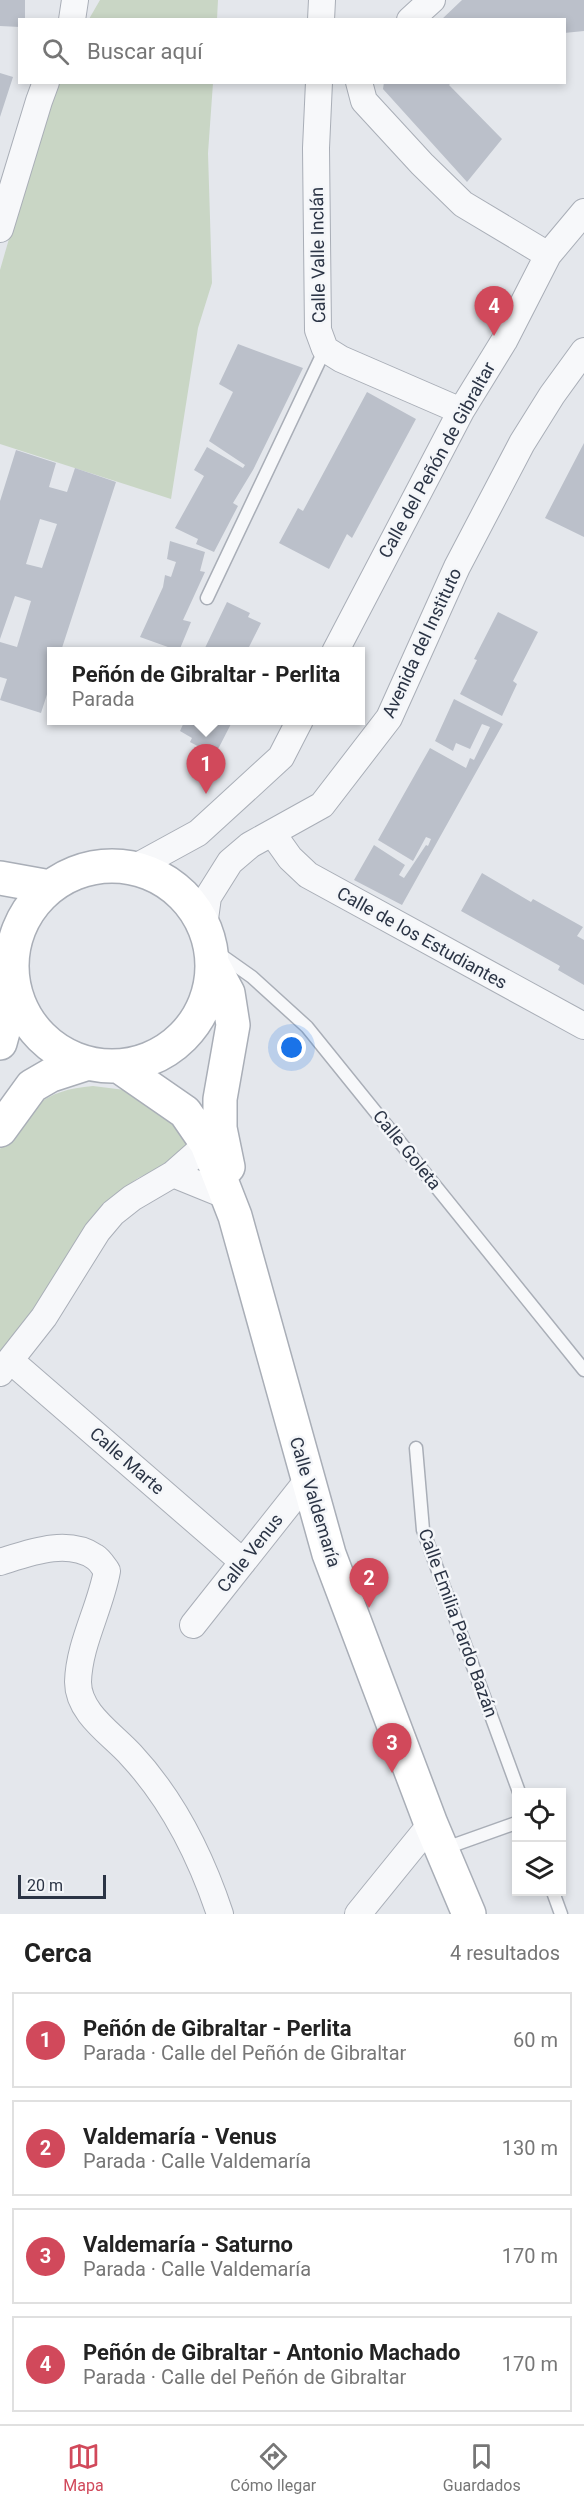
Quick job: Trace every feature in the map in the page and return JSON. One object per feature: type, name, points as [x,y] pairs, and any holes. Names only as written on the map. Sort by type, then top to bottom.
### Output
[{"type":"main road","points":[[0,1043],[8,969],[15,936],[28,909],[50,887],[74,873],[103,866],[134,868],[164,880],[186,899],[209,946],[207,1002],[189,1032],[160,1055],[120,1067],[85,1064],[53,1049],[28,1023],[8,969]]},
{"type":"main road","points":[[0,878],[50,887]]},
{"type":"main road","name":"Calle Valdemaría","points":[[209,946],[228,993],[233,1025],[214,1136],[231,1206],[329,1554],[436,1837],[469,1914]]},
{"type":"main road","points":[[0,1130],[32,1086],[51,1075],[85,1064]]},
{"type":"main road","name":"Calle Valdemaría","points":[[120,1067],[185,1112],[214,1136]]},
{"type":"street","points":[[72,18],[75,0]]},
{"type":"street","points":[[321,18],[322,0]]},
{"type":"street","points":[[398,0],[408,18]]},
{"type":"street","points":[[411,18],[432,0]]},
{"type":"street","points":[[0,229],[45,84]]},
{"type":"street","name":"Calle Valle Inclán","points":[[319,84],[316,148],[318,330],[325,349],[341,359],[461,411]]},
{"type":"street","points":[[360,84],[364,101],[422,164],[464,204],[548,255]]},
{"type":"street","name":"Calle del Peñón de Gibraltar","points":[[336,647],[461,411],[504,341],[548,255],[584,212]]},
{"type":"street","name":"Avenida del Instituto","points":[[209,946],[208,897],[230,862],[250,845],[322,805],[389,718],[457,567],[522,443],[552,395],[584,351]]},
{"type":"street","points":[[134,868],[198,833],[281,758],[298,725]]},
{"type":"street","name":"Calle de los Estudiantes","points":[[273,834],[290,858],[308,875],[584,1026]]},
{"type":"street","points":[[5,1367],[44,1317],[97,1232],[112,1213],[173,1173],[214,1136]]},
{"type":"street","points":[[173,1173],[231,1206]]},
{"type":"street","name":"Calle Marte","points":[[5,1367],[243,1562]]},
{"type":"street","name":"Calle Venus","points":[[193,1625],[308,1481]]},
{"type":"street","points":[[0,1562],[43,1550],[72,1548],[96,1557],[107,1571],[82,1655],[78,1685],[86,1709],[133,1756],[176,1813],[212,1887],[220,1914]]},
{"type":"street","points":[[358,1914],[436,1837]]},
{"type":"lane","points":[[207,598],[325,349]]},
{"type":"lane","name":"Calle Goleta","points":[[209,946],[252,976],[307,1027],[584,1370]]},
{"type":"lane","name":"Calle Emilia Pardo Bazán","points":[[416,1448],[423,1530],[518,1788]]},
{"type":"lane","points":[[436,1837],[512,1824]]},
{"type":"lane","points":[[554,1896],[561,1914]]},
{"type":"green space","points":[[100,0],[218,0],[217,18],[90,18]]},
{"type":"green space","points":[[58,84],[213,84],[208,153],[212,283],[198,328],[171,499],[0,444],[0,270],[28,173]]},
{"type":"green space","points":[[93,1086],[125,1090],[143,1096],[194,1140],[178,1159],[138,1178],[115,1195],[98,1212],[85,1227],[34,1308],[0,1353],[0,1149],[19,1123],[38,1104],[61,1092]]},
{"type":"building","points":[[0,0],[25,0],[25,18],[18,18],[18,27],[0,26]]},
{"type":"building","points":[[462,0],[584,0],[584,31],[566,33],[566,18],[443,18]]},
{"type":"building","points":[[0,73],[13,77],[0,117]]},
{"type":"building","points":[[384,84],[450,84],[502,139],[467,182],[383,89]]},
{"type":"building","points":[[238,344],[303,368],[253,470],[233,503],[238,506],[214,552],[196,544],[198,539],[175,528],[204,476],[194,470],[207,447],[243,468],[245,465],[209,441],[233,392],[219,384]]},
{"type":"building","points":[[367,392],[416,419],[352,538],[347,534],[329,569],[279,543],[298,508],[303,511]]},
{"type":"building","points":[[584,443],[584,537],[545,518]]},
{"type":"building","points":[[16,450],[56,463],[49,487],[67,492],[75,468],[116,482],[62,647],[47,647],[47,694],[41,713],[0,700],[7,679],[0,677],[0,642],[17,647],[31,601],[15,596],[0,639],[0,501]],"holes":[[[40,519],[57,524],[42,568],[26,564]]]},
{"type":"building","points":[[170,541],[205,552],[200,571],[205,572],[183,620],[191,622],[181,647],[168,647],[140,637],[163,587],[165,575],[171,577],[176,562],[167,559]]},
{"type":"building","points":[[227,602],[250,613],[248,617],[261,623],[249,647],[205,647]]},
{"type":"building","points":[[498,612],[538,632],[513,681],[517,684],[502,716],[460,694],[477,660],[474,659]]},
{"type":"building","points":[[454,699],[503,724],[402,905],[354,880],[374,845],[405,865],[399,875],[404,878],[426,845],[428,846],[431,839],[426,837],[413,861],[378,840],[430,748],[466,768],[470,758],[474,760],[490,727],[482,724],[470,749],[456,743],[453,751],[435,741]]},
{"type":"building","points":[[183,725],[230,725],[213,759],[204,754],[205,750],[190,742],[192,738],[180,731]]},
{"type":"building","points":[[482,873],[531,902],[533,899],[583,927],[577,936],[584,940],[584,985],[558,970],[560,966],[461,911]]},
{"type":"place","name":"Peñón de Gibraltar - Antonio Machado","points":[[494,336]]},
{"type":"place","name":"Peñón de Gibraltar - Perlita","points":[[206,794]]},
{"type":"place","name":"Valdemaría - Venus","points":[[369,1608]]},
{"type":"place","name":"Valdemaría - Saturno","points":[[392,1773]]}]
